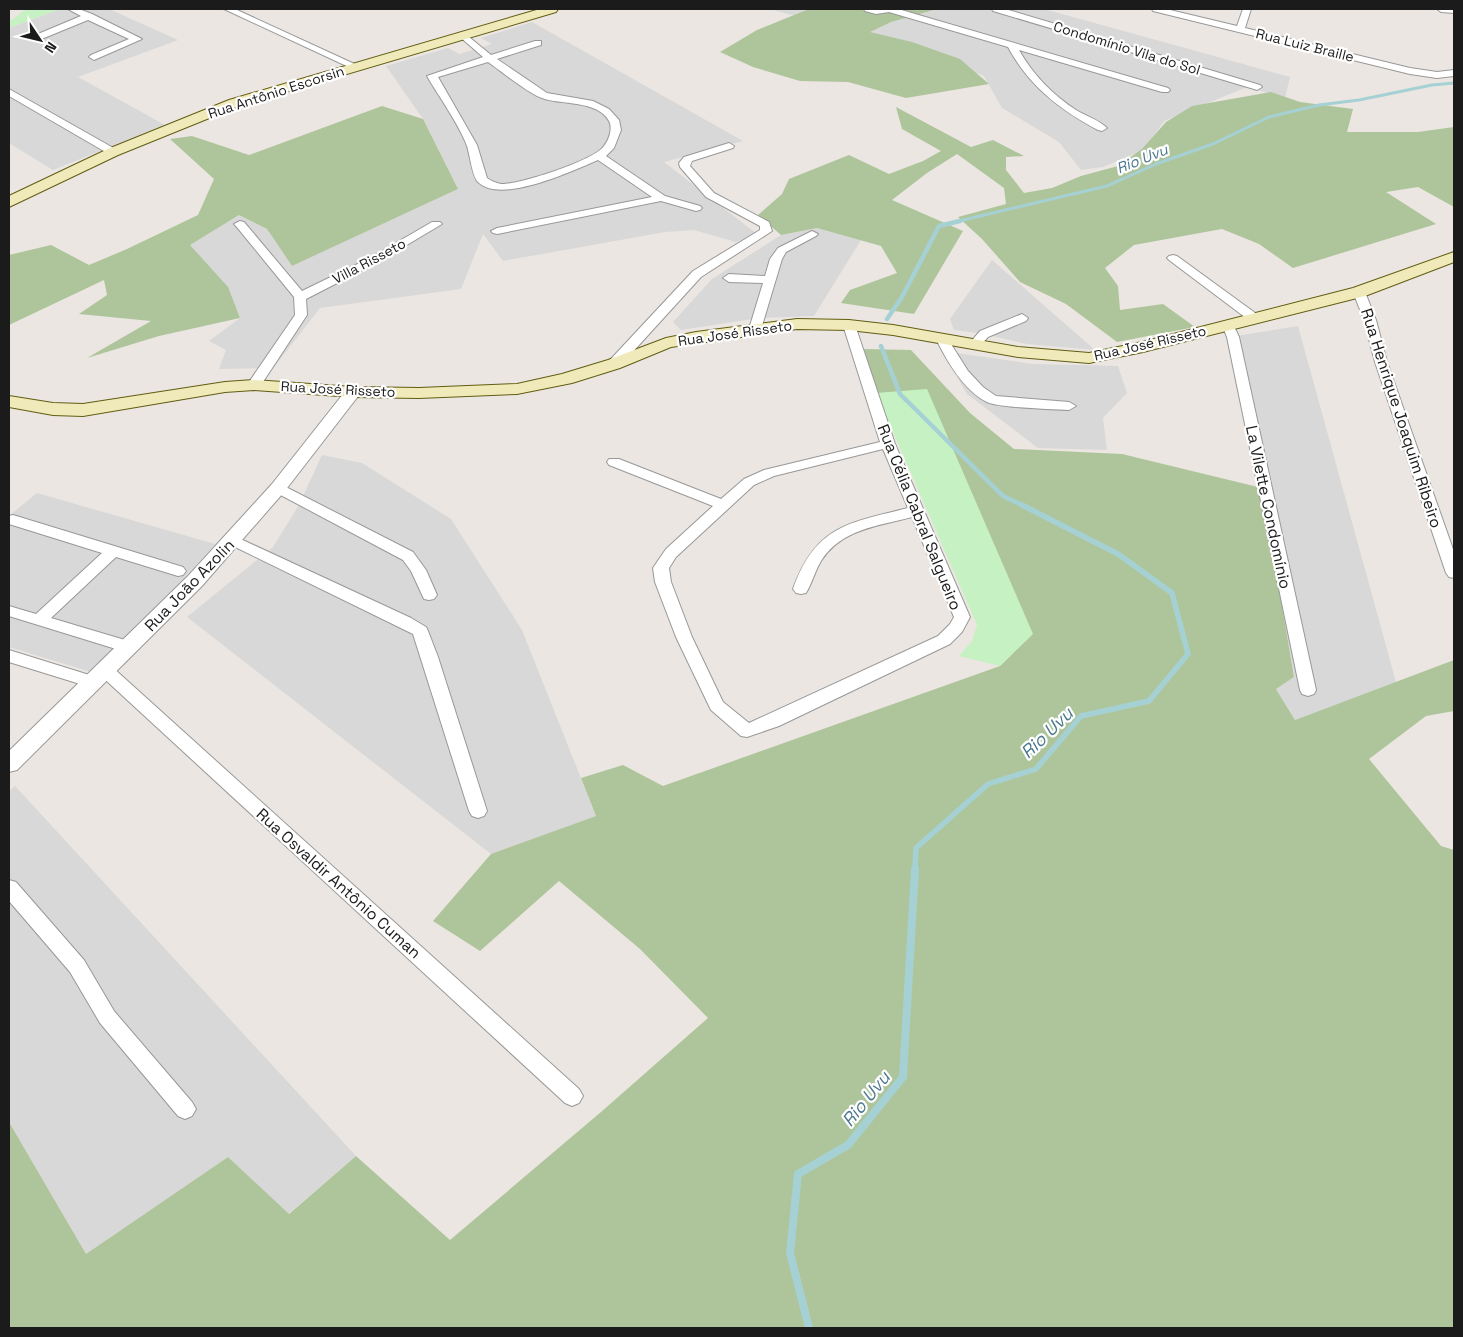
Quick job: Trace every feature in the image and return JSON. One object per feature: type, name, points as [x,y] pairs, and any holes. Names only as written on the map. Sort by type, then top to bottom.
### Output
[{"type":"main road","name":"Rua Antônio Escorsin","points":[[9,202],[113,152],[234,103],[552,9]]},
{"type":"main road","name":"Rua José Risseto","points":[[9,402],[52,409],[84,410],[225,387],[254,385],[352,392],[419,393],[517,389],[566,379],[614,364],[666,343],[797,324],[893,330],[974,345],[1061,357],[1089,358],[1143,347],[1359,292],[1454,257]]},
{"type":"street","points":[[72,9],[137,40],[94,57]]},
{"type":"street","points":[[228,9],[356,67]]},
{"type":"street","points":[[868,9],[876,11],[889,9],[1165,90]]},
{"type":"street","name":"Condomínio Vila do Sol","points":[[996,9],[1257,87]]},
{"type":"street","name":"Rua Luiz Braille","points":[[1156,9],[1410,71],[1437,75],[1454,73]]},
{"type":"street","points":[[1240,29],[1247,9]]},
{"type":"street","points":[[1441,9],[1454,10]]},
{"type":"street","points":[[40,36],[89,16]]},
{"type":"street","points":[[463,35],[489,58],[544,96],[589,103],[605,111],[614,120],[616,130],[609,148],[599,156],[535,182],[502,188],[482,180],[472,145],[432,76],[489,58],[538,43]]},
{"type":"street","points":[[1011,44],[1021,64],[1033,79],[1059,103],[1102,128]]},
{"type":"street","points":[[9,92],[113,152]]},
{"type":"street","points":[[614,364],[697,274],[766,231],[765,224],[710,195],[685,167],[684,163],[688,159],[729,146]]},
{"type":"street","points":[[599,156],[661,198],[696,208]]},
{"type":"street","points":[[497,231],[661,198]]},
{"type":"street","points":[[240,224],[300,297],[301,315],[254,385]]},
{"type":"street","name":"Villa Risseto","points":[[300,297],[376,259],[436,224]]},
{"type":"street","points":[[755,329],[776,259],[782,250],[812,234]]},
{"type":"street","points":[[1173,258],[1254,318]]},
{"type":"street","points":[[729,278],[770,280]]},
{"type":"street","name":"Rua Henrique Joaquim Ribeiro","points":[[1359,292],[1370,320],[1381,362],[1454,573]]},
{"type":"street","points":[[974,345],[984,334],[1022,318]]},
{"type":"street","name":"La Vilette Condomínio","points":[[1228,325],[1233,337],[1308,690]]},
{"type":"street","name":"Rua Célia Cabral Salgueiro","points":[[723,504],[671,553],[661,568],[662,582],[684,637],[717,706],[747,731],[773,721],[918,653],[944,640],[956,628],[962,617],[888,444],[849,326]]},
{"type":"street","points":[[942,339],[948,351],[983,396],[993,400],[1069,406]]},
{"type":"street","name":"Rua João Azolin","points":[[9,764],[195,581],[278,488],[352,392]]},
{"type":"street","points":[[614,462],[723,504],[749,482],[769,473],[888,444]]},
{"type":"street","points":[[278,488],[408,556],[418,570],[429,595]]},
{"type":"street","points":[[801,589],[808,569],[832,540],[844,531],[917,511]]},
{"type":"street","points":[[13,520],[178,571]]},
{"type":"street","points":[[232,540],[262,556],[405,622],[420,631],[430,657],[478,811]]},
{"type":"street","points":[[39,620],[113,551]]},
{"type":"street","points":[[9,611],[129,648]]},
{"type":"street","points":[[9,656],[99,676]]},
{"type":"street","name":"Rua Osvaldir Antônio Cuman","points":[[99,676],[572,1096]]},
{"type":"street","points":[[9,888],[77,966],[106,1017],[186,1109]]},
{"type":"shaded area","points":[[60,9],[109,9],[178,40],[78,77],[165,125],[53,170],[9,143],[9,28]]},
{"type":"shaded area","points":[[770,9],[1044,9],[1290,77],[1285,98],[1247,87],[1164,121],[1144,150],[1103,167],[1081,170],[1059,142],[1002,108],[984,76],[925,51]]},
{"type":"shaded area","points":[[532,22],[743,141],[664,162],[757,234],[736,242],[694,230],[665,232],[503,261],[483,234],[461,289],[320,308],[271,371],[264,368],[219,369],[226,350],[209,341],[240,318],[189,245],[239,215],[267,229],[292,266],[458,189],[423,119],[386,66],[448,48],[459,54],[492,44],[481,38]]},
{"type":"shaded area","points":[[817,228],[861,240],[814,316],[759,318],[681,330],[673,322],[712,279],[781,235]]},
{"type":"shaded area","points":[[992,260],[1095,350],[1027,344],[984,334],[954,330],[950,319]]},
{"type":"shaded area","points":[[1298,326],[1396,682],[1295,720],[1276,689],[1294,677],[1262,488],[1230,337]]},
{"type":"shaded area","points":[[942,351],[1033,364],[1118,366],[1127,393],[1103,418],[1107,450],[1038,448],[967,394]]},
{"type":"shaded area","points":[[322,455],[362,463],[451,519],[522,630],[596,816],[491,854],[187,617],[273,547],[299,505]]},
{"type":"shaded area","points":[[37,493],[215,544],[157,608],[91,672],[9,647],[9,516]]},
{"type":"shaded area","points":[[15,786],[356,1156],[288,1214],[228,1157],[86,1254],[9,1122],[9,791]]},
{"type":"green space","points":[[26,9],[60,9],[9,28],[9,22]]},
{"type":"green space","points":[[809,9],[937,9],[891,22],[870,32],[912,42],[960,59],[989,84],[906,98],[848,82],[800,81],[753,67],[720,52],[757,30]]},
{"type":"green space","points":[[1271,92],[1300,102],[1353,109],[1347,132],[1418,132],[1454,127],[1454,207],[1418,187],[1386,192],[1436,224],[1293,268],[1259,244],[1222,229],[1134,245],[1105,268],[1118,286],[1120,310],[1163,304],[1195,327],[1117,342],[1066,304],[1020,282],[982,239],[958,217],[1006,204],[1004,188],[957,154],[927,173],[892,200],[963,231],[914,314],[841,303],[850,290],[897,273],[881,246],[817,228],[781,235],[758,215],[782,194],[789,179],[849,155],[889,174],[923,161],[941,151],[902,129],[896,107],[971,147],[993,140],[1024,156],[1006,157],[1006,170],[1024,193],[1052,188],[1081,176],[1118,166],[1142,149],[1166,122],[1192,106]]},
{"type":"green space","points":[[382,106],[423,119],[458,189],[292,266],[267,229],[239,215],[190,245],[228,287],[240,318],[159,336],[87,358],[151,321],[79,314],[107,295],[104,280],[9,325],[9,255],[51,245],[89,265],[198,215],[214,179],[170,139],[192,136],[249,155]]},
{"type":"green space","points":[[864,349],[911,350],[970,413],[1014,449],[1122,454],[1262,488],[1294,677],[1276,689],[1295,720],[1454,660],[1454,711],[1426,716],[1369,759],[1441,846],[1454,850],[1454,1328],[9,1328],[9,1122],[86,1254],[228,1157],[289,1214],[356,1156],[450,1240],[708,1018],[640,949],[559,881],[480,951],[433,921],[491,854],[596,816],[581,778],[623,765],[663,786],[1000,666],[1032,634],[1001,564],[876,393]]},
{"type":"green space","points":[[927,389],[1033,634],[1000,666],[959,656],[972,641],[977,625],[876,393]]},
{"type":"waterway","name":"Rio Uvu","points":[[955,222],[1107,186],[1156,164],[1213,144],[1269,117],[1319,105],[1359,100],[1432,85],[1454,83]]},
{"type":"waterway","name":"Rio Uvu","points":[[887,319],[902,297],[939,226],[960,221]]},
{"type":"waterway","name":"Rio Uvu","points":[[881,346],[900,394],[1003,496],[1023,506]]},
{"type":"waterway","name":"Rio Uvu","points":[[915,870],[916,848],[988,784],[1036,769],[1081,716],[1149,701],[1188,654],[1172,593],[1118,554],[1023,506]]},
{"type":"waterway","name":"Rio Uvu","points":[[809,1328],[790,1253],[798,1174],[848,1145],[903,1077],[915,869]]}]
